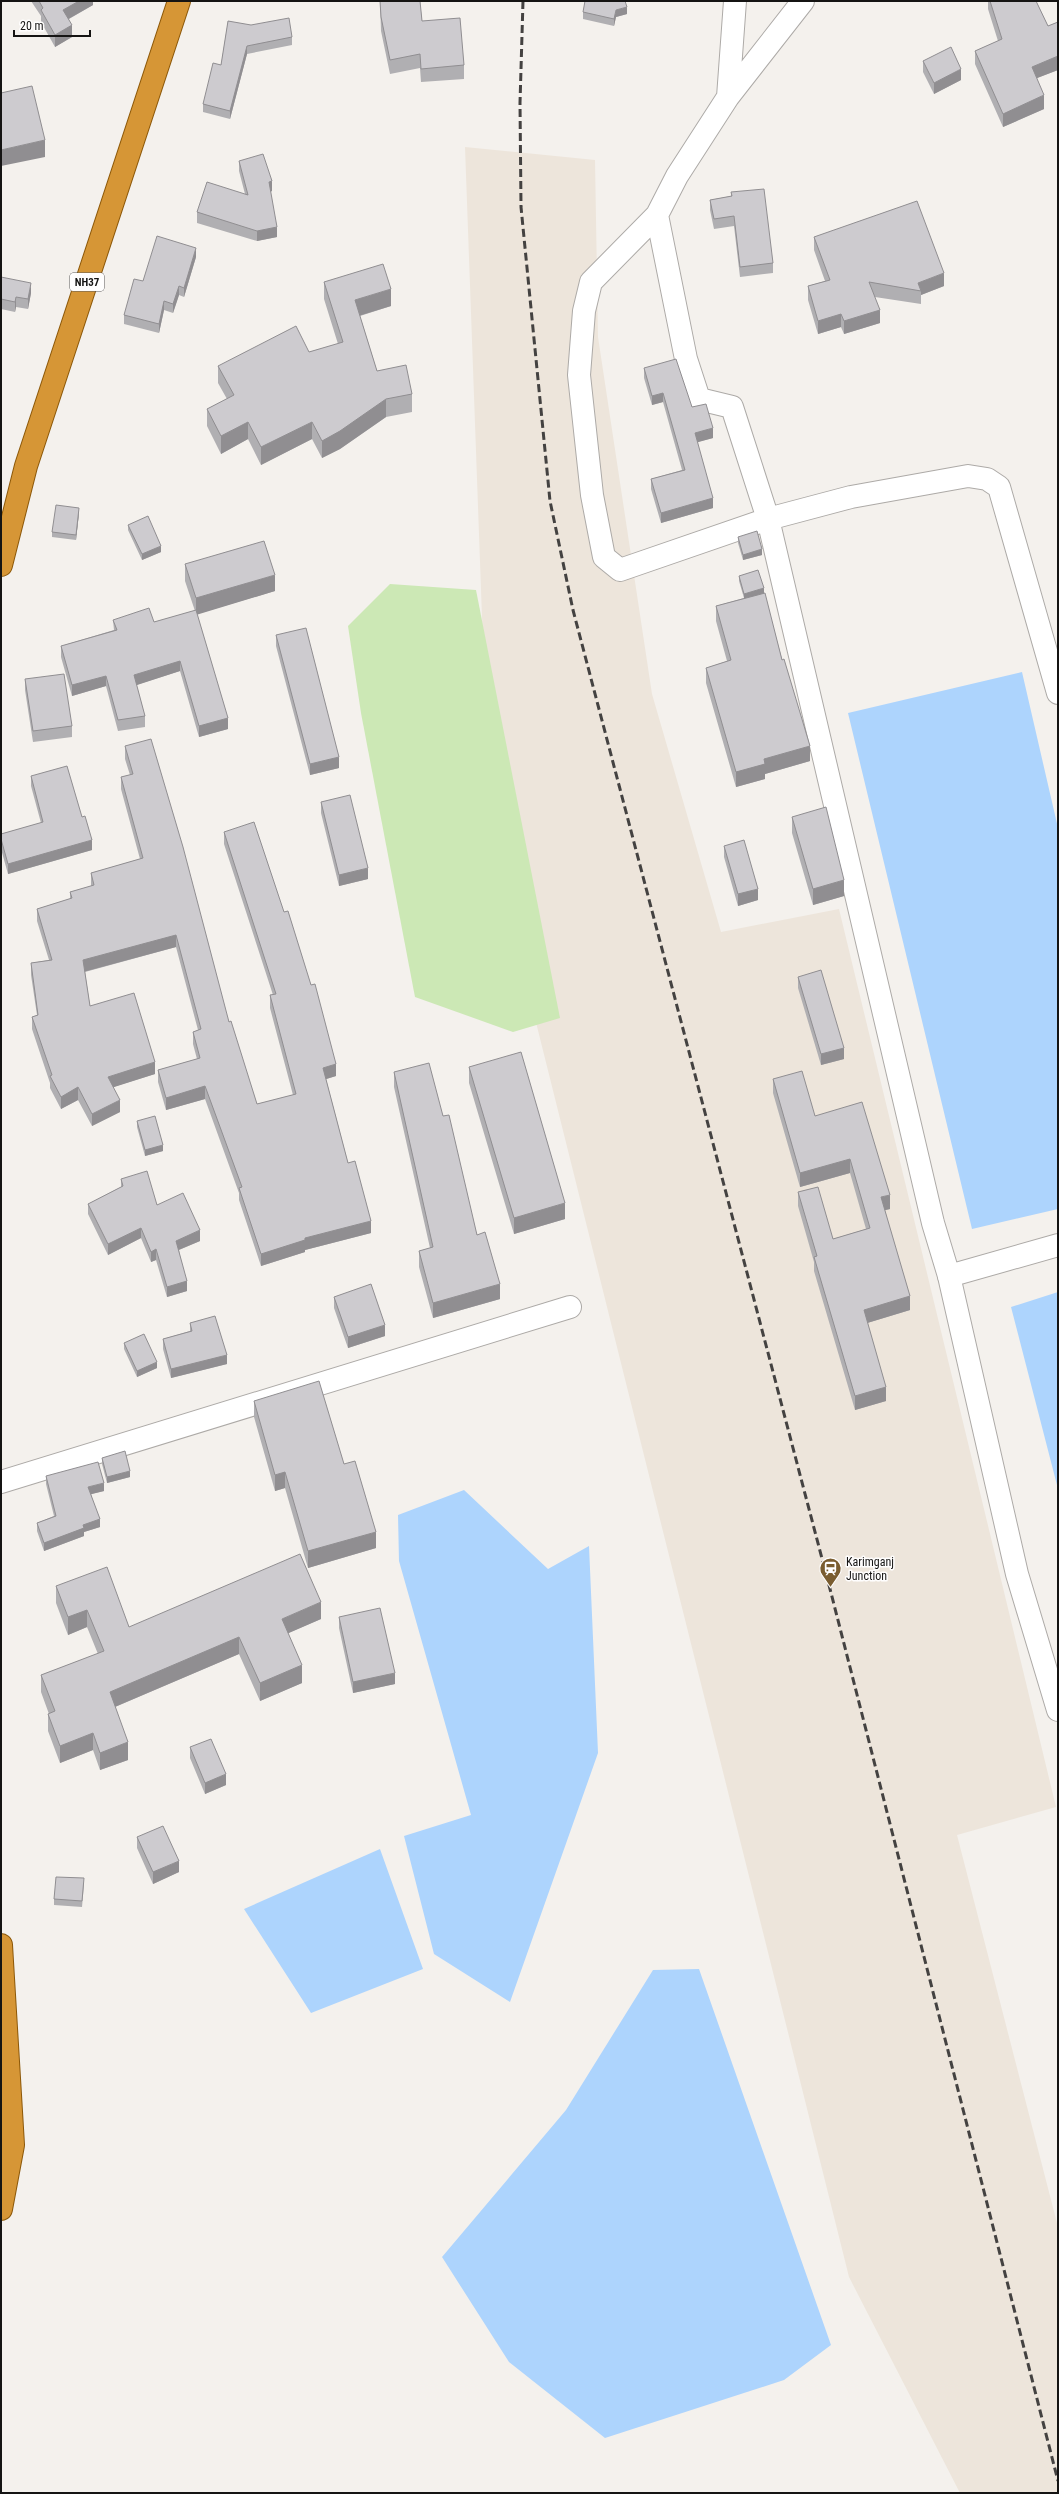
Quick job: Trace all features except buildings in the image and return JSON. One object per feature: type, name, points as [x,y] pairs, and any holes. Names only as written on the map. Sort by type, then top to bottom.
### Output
[{"type":"highway","name":"NH37","points":[[1,565],[26,466],[179,1]]},
{"type":"highway","points":[[1,1945],[13,2145],[1,2209]]},
{"type":"street","points":[[728,97],[735,1]]},
{"type":"street","points":[[803,1],[728,97],[677,176],[657,216],[591,282],[584,311],[579,375],[592,495],[604,557],[620,570],[768,520],[851,497],[960,477],[968,476],[988,479],[999,487],[1058,693]]},
{"type":"street","points":[[657,216],[686,359],[699,399],[732,408],[768,520],[932,1223],[949,1276],[1017,1574],[1058,1710]]},
{"type":"street","points":[[949,1276],[1058,1245]]},
{"type":"street","points":[[1,1482],[570,1307]]},
{"type":"shaded area","points":[[465,147],[595,160],[598,337],[652,694],[721,932],[839,909],[1056,1807],[957,1835],[1058,2227],[1058,2493],[960,2493],[849,2277],[490,838]]},
{"type":"green space","points":[[390,584],[476,590],[560,1018],[513,1032],[415,997],[361,713],[348,626]]},
{"type":"water","points":[[1022,672],[1058,828],[1058,1209],[972,1229],[848,713]]},
{"type":"water","points":[[1058,1292],[1058,1489],[1011,1307]]},
{"type":"water","points":[[464,1490],[548,1569],[589,1546],[598,1753],[510,2002],[434,1954],[404,1836],[471,1815],[399,1561],[398,1515]]},
{"type":"water","points":[[380,1849],[423,1969],[311,2013],[244,1909]]},
{"type":"water","points":[[699,1969],[831,2345],[784,2380],[605,2438],[509,2362],[442,2257],[566,2110],[653,1970]]},
{"type":"railway","points":[[523,1],[520,103],[521,207],[550,501],[573,610],[830,1589],[1058,2481]]},
{"type":"place","name":"Karimganj Junction","points":[[830,1588]]}]
